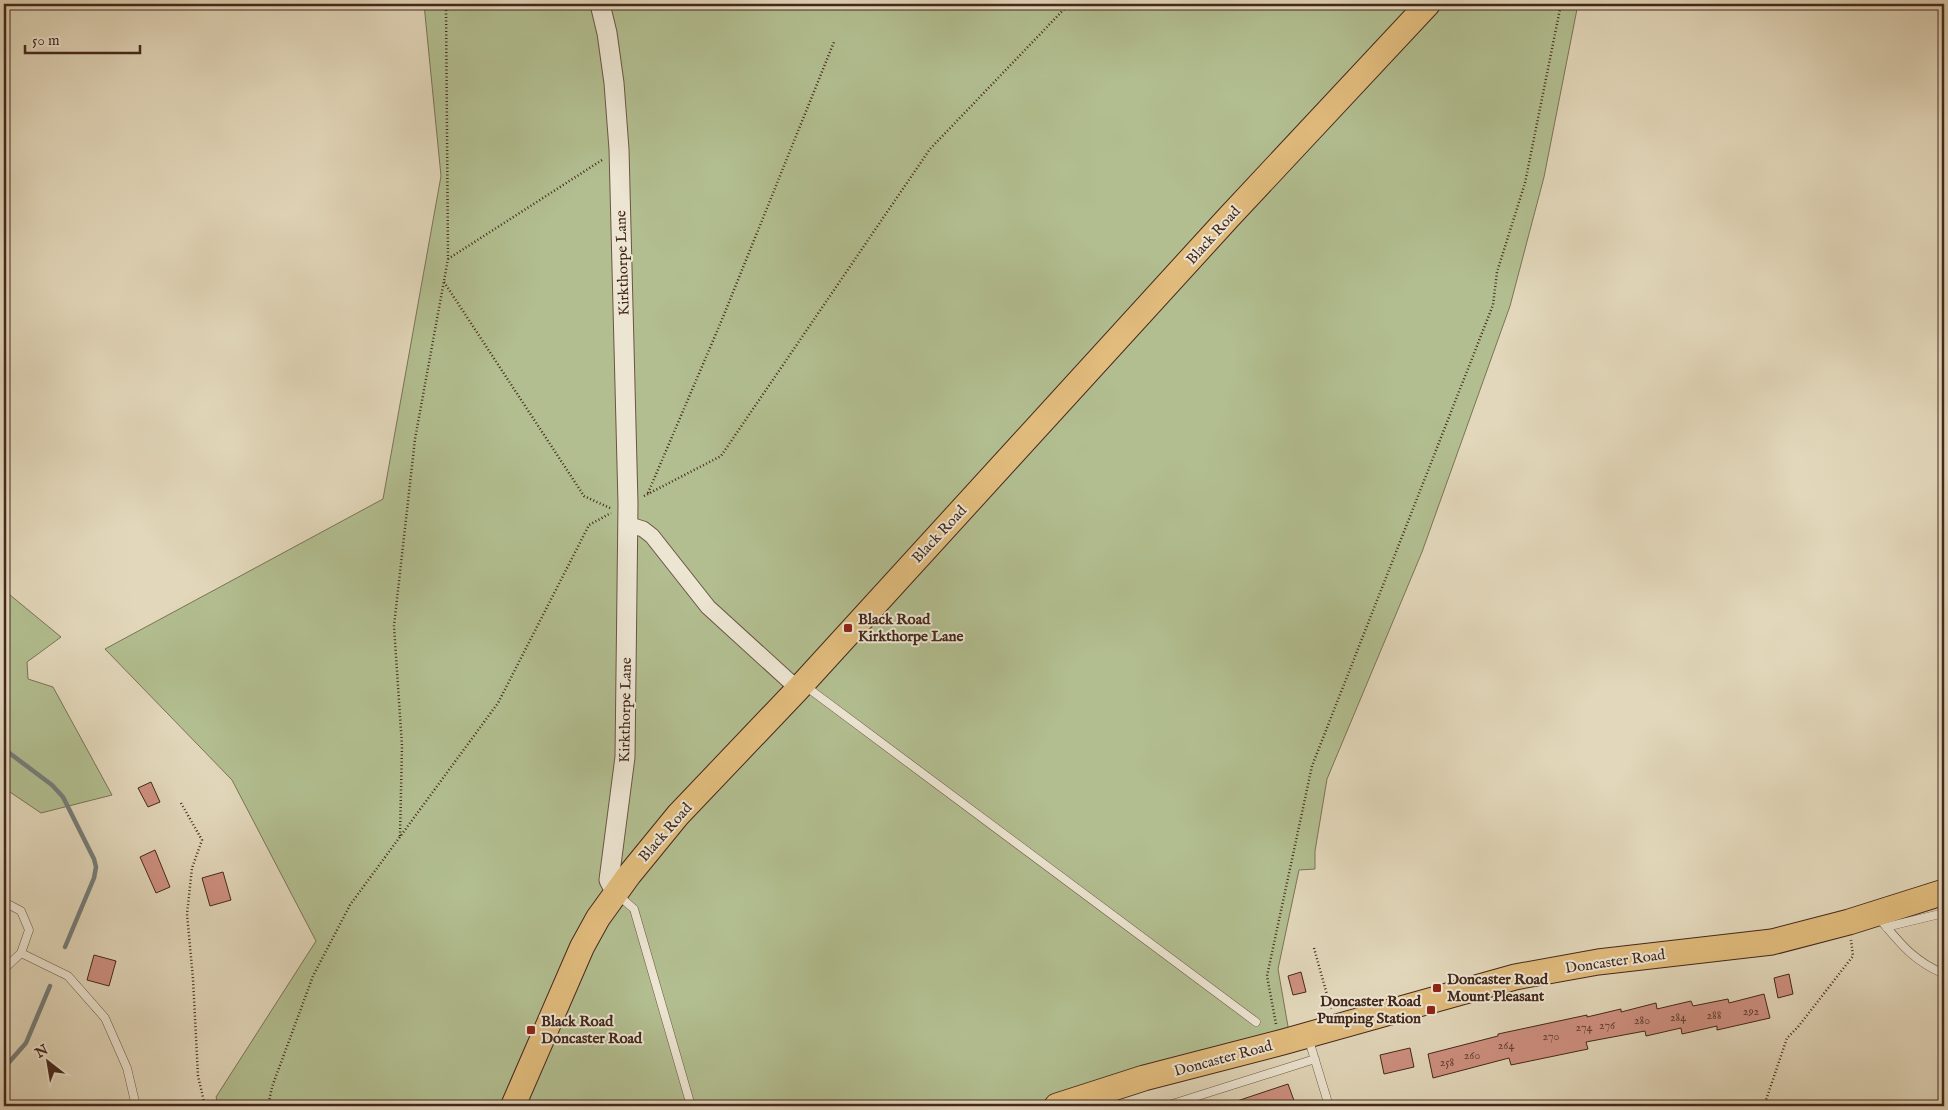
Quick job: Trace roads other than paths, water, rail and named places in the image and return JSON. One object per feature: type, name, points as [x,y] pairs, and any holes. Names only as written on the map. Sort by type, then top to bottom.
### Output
[{"type":"highway","name":"Doncaster Road","points":[[1058,1106],[1095,1097],[1144,1078],[1308,1035],[1515,977],[1598,962],[1772,942],[1849,922],[1880,920],[1944,892]]},
{"type":"main road","name":"Black Road","points":[[513,1106],[582,947],[616,893],[678,815],[800,686],[1215,232],[1428,4]]},
{"type":"street","name":"Kirkthorpe Lane","points":[[600,4],[607,33],[614,83],[619,149],[628,504],[625,757],[609,880],[616,893]]},
{"type":"street","points":[[627,524],[642,529],[652,536],[708,608],[800,686]]},
{"type":"lane","points":[[800,686],[1256,1022]]},
{"type":"lane","points":[[616,893],[634,909],[692,1106]]},
{"type":"lane","points":[[4,902],[22,911],[29,930],[21,953],[4,969]]},
{"type":"lane","points":[[1880,920],[1944,913]]},
{"type":"lane","points":[[1880,920],[1903,948],[1924,965],[1944,974]]},
{"type":"lane","points":[[21,953],[68,976],[105,1018],[128,1068],[136,1106]]},
{"type":"lane","points":[[1308,1035],[1329,1106]]},
{"type":"lane","points":[[1166,1106],[1315,1059]]},
{"type":"waterway","points":[[4,749],[52,785],[63,797],[94,859],[96,867],[94,878],[65,947]]},
{"type":"waterway","points":[[4,1068],[26,1043],[50,986]]},
{"type":"place","name":"Black Road Kirkthorpe Lane","points":[[848,628]]},
{"type":"place","name":"Doncaster Road Mount Pleasant","points":[[1437,988]]},
{"type":"place","name":"Doncaster Road Pumping Station","points":[[1431,1010]]},
{"type":"place","name":"Black Road Doncaster Road","points":[[531,1030]]}]
